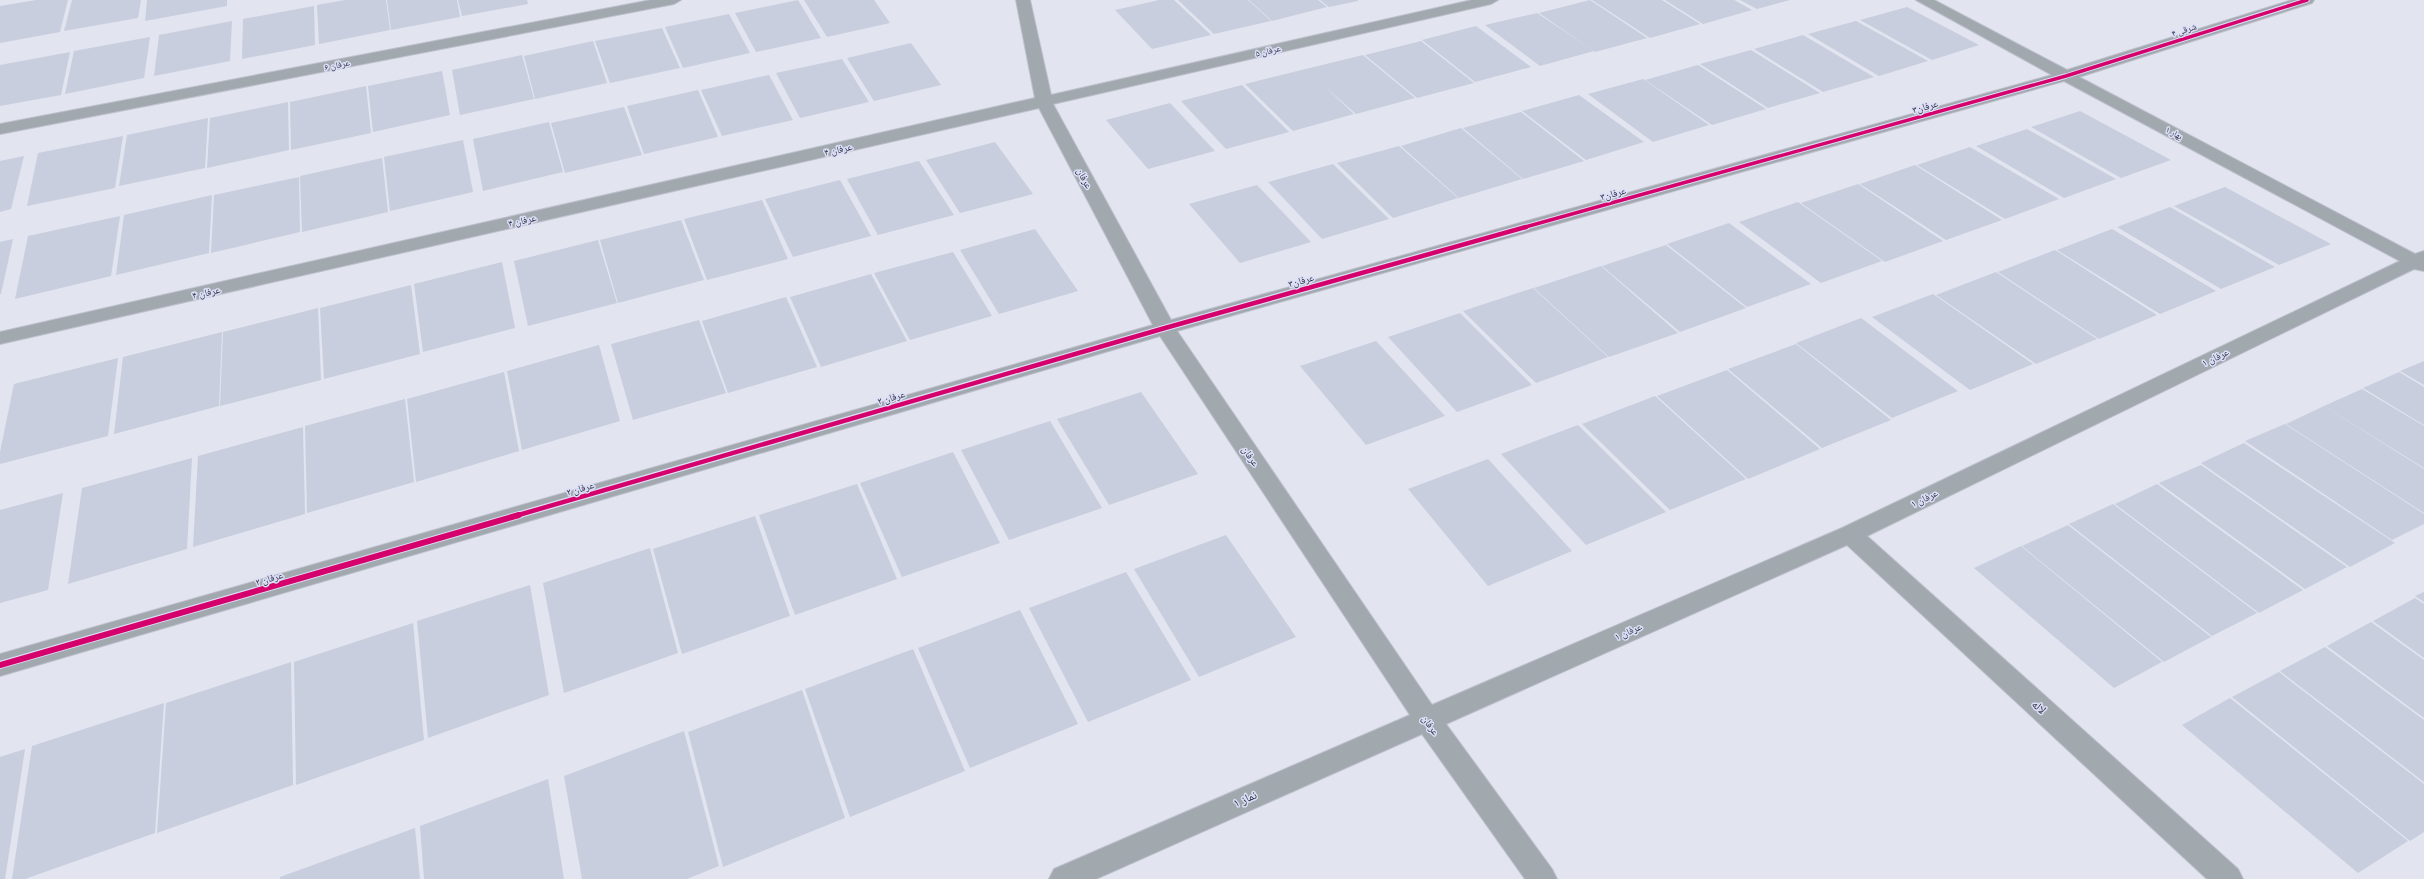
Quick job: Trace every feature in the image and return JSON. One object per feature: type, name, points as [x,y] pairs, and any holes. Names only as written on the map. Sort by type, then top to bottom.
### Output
[{"type":"street","name":"عرفان ۶","points":[[0,129],[674,0]]},
{"type":"street","name":"عرفان","points":[[1024,0],[1044,102],[1165,328],[1427,719],[1542,879]]},
{"type":"street","name":"عرفان ۵","points":[[1044,102],[1491,0]]},
{"type":"street","name":"بهار ۱","points":[[1923,0],[2420,261]]},
{"type":"street","name":"شرقی ۴","points":[[2066,76],[2307,0]]},
{"type":"street","name":"عرفان۳","points":[[1165,328],[2066,76]]},
{"type":"street","name":"عرفان ۴","points":[[0,338],[1044,102]]},
{"type":"street","name":"عرفان ۱","points":[[1427,719],[1850,534],[2420,261]]},
{"type":"street","name":"عرفان ۲","points":[[0,665],[1165,328]]},
{"type":"street","name":"لاله","points":[[1850,534],[2228,879]]},
{"type":"street","name":"نماز ۱","points":[[1064,879],[1427,719]]},
{"type":"building","points":[[36,0],[68,0],[60,32],[0,43],[0,6]]},
{"type":"building","points":[[72,0],[141,0],[138,18],[64,31]]},
{"type":"building","points":[[147,0],[227,0],[227,6],[145,21]]},
{"type":"building","points":[[345,0],[386,0],[390,30],[319,44],[317,5]]},
{"type":"building","points":[[387,0],[457,0],[460,17],[391,30]]},
{"type":"building","points":[[458,0],[527,0],[528,4],[462,16]]},
{"type":"building","points":[[798,0],[821,38],[756,52],[735,13]]},
{"type":"building","points":[[804,0],[874,0],[890,23],[827,37]]},
{"type":"building","points":[[1159,0],[1174,0],[1211,35],[1152,49],[1115,10]]},
{"type":"building","points":[[1178,0],[1248,0],[1271,21],[1214,34]]},
{"type":"building","points":[[1249,0],[1318,0],[1327,7],[1272,21]]},
{"type":"building","points":[[1320,0],[1358,0],[1358,1],[1329,7]]},
{"type":"building","points":[[1590,0],[1647,38],[1595,52],[1539,13]]},
{"type":"building","points":[[1592,0],[1662,0],[1700,24],[1650,38]]},
{"type":"building","points":[[1665,0],[1734,0],[1752,10],[1703,24]]},
{"type":"building","points":[[1740,0],[1790,0],[1757,9]]},
{"type":"building","points":[[314,6],[315,45],[242,59],[243,19]]},
{"type":"building","points":[[1907,7],[1979,45],[1932,60],[1860,20]]},
{"type":"building","points":[[1537,13],[1594,51],[1540,66],[1485,25]]},
{"type":"building","points":[[729,14],[750,53],[683,68],[665,27]]},
{"type":"building","points":[[232,21],[230,61],[154,76],[159,35]]},
{"type":"building","points":[[1856,21],[1928,61],[1879,76],[1808,34]]},
{"type":"building","points":[[1476,26],[1531,67],[1475,82],[1422,40]]},
{"type":"building","points":[[662,28],[680,68],[610,83],[595,41]]},
{"type":"building","points":[[1803,35],[1874,77],[1823,92],[1754,49]]},
{"type":"building","points":[[150,37],[144,78],[65,94],[74,51]]},
{"type":"building","points":[[593,41],[607,83],[535,99],[524,56]]},
{"type":"building","points":[[1421,41],[1474,83],[1417,98],[1365,55]]},
{"type":"building","points":[[911,43],[941,85],[874,101],[847,58]]},
{"type":"building","points":[[1751,50],[1820,93],[1768,108],[1700,64]]},
{"type":"building","points":[[70,52],[61,95],[0,106],[0,65]]},
{"type":"building","points":[[522,55],[534,99],[460,115],[452,70]]},
{"type":"building","points":[[1363,55],[1415,98],[1356,114],[1323,85],[1354,114],[1293,131],[1245,84]]},
{"type":"building","points":[[842,59],[869,102],[800,118],[776,73]]},
{"type":"building","points":[[1698,65],[1766,109],[1712,125],[1645,80]]},
{"type":"building","points":[[442,71],[450,115],[373,132],[368,86]]},
{"type":"building","points":[[769,75],[793,120],[722,136],[701,90]]},
{"type":"building","points":[[1643,79],[1709,125],[1653,142],[1588,94]]},
{"type":"building","points":[[1242,85],[1289,132],[1226,149],[1181,101]]},
{"type":"building","points":[[366,86],[371,133],[291,150],[290,102]]},
{"type":"building","points":[[698,90],[718,137],[644,154],[627,106]]},
{"type":"building","points":[[1579,95],[1644,142],[1586,160],[1522,111]]},
{"type":"building","points":[[288,102],[289,150],[207,168],[210,118]]},
{"type":"building","points":[[1170,103],[1215,151],[1148,169],[1106,120]]},
{"type":"building","points":[[624,107],[642,155],[565,173],[551,123]]},
{"type":"building","points":[[2080,111],[2171,160],[2121,178],[2031,127]]},
{"type":"building","points":[[1521,112],[1584,161],[1523,179],[1463,128]]},
{"type":"building","points":[[208,118],[205,168],[119,186],[127,135]]},
{"type":"building","points":[[549,122],[563,172],[483,191],[473,139]]},
{"type":"building","points":[[1461,128],[1522,179],[1459,198],[1401,146]]},
{"type":"building","points":[[2027,129],[2116,179],[2064,198],[1976,146]]},
{"type":"building","points":[[123,136],[115,188],[27,206],[38,153]]},
{"type":"building","points":[[463,140],[473,192],[390,211],[384,157]]},
{"type":"building","points":[[995,142],[1033,194],[960,213],[926,160]]},
{"type":"building","points":[[1399,146],[1458,198],[1393,218],[1337,163]]},
{"type":"building","points":[[1970,147],[2059,199],[2005,219],[1917,165]]},
{"type":"building","points":[[24,156],[11,209],[0,212],[0,161]]},
{"type":"building","points":[[382,158],[388,212],[302,232],[300,176]]},
{"type":"building","points":[[919,161],[954,215],[878,235],[847,179]]},
{"type":"building","points":[[1333,164],[1389,219],[1322,239],[1268,182]]},
{"type":"building","points":[[1915,165],[2002,220],[1946,240],[1860,184]]},
{"type":"building","points":[[299,177],[300,232],[211,253],[214,195]]},
{"type":"building","points":[[840,180],[871,236],[793,257],[765,199]]},
{"type":"building","points":[[1858,184],[1943,241],[1885,262],[1801,203]]},
{"type":"building","points":[[1257,185],[1311,242],[1240,263],[1189,204]]},
{"type":"building","points":[[2225,187],[2331,244],[2279,265],[2174,206]]},
{"type":"building","points":[[212,195],[209,253],[116,275],[124,215]]},
{"type":"building","points":[[762,200],[788,259],[707,280],[684,219]]},
{"type":"building","points":[[1798,202],[1882,261],[1821,283],[1739,222]]},
{"type":"building","points":[[2170,207],[2275,267],[2221,289],[2117,227]]},
{"type":"building","points":[[120,216],[111,276],[15,299],[28,236]]},
{"type":"building","points":[[681,220],[704,280],[618,303],[600,240]]},
{"type":"building","points":[[1729,223],[1811,284],[1747,307],[1667,244]]},
{"type":"building","points":[[1035,229],[1078,291],[999,314],[960,250]]},
{"type":"building","points":[[2112,229],[2216,291],[2160,314],[2057,250]]},
{"type":"building","points":[[13,239],[1,294],[0,294],[0,242]]},
{"type":"building","points":[[598,240],[617,303],[528,326],[514,261]]},
{"type":"building","points":[[1666,245],[1746,308],[1680,332],[1602,266]]},
{"type":"building","points":[[2055,250],[2157,315],[2099,339],[1998,272]]},
{"type":"building","points":[[953,252],[992,316],[910,340],[874,273]]},
{"type":"building","points":[[502,262],[515,328],[423,352],[414,284]]},
{"type":"building","points":[[1601,266],[1678,333],[1609,357],[1534,288]]},
{"type":"building","points":[[1996,272],[2097,339],[2036,364],[1936,295]]},
{"type":"building","points":[[871,274],[907,341],[821,367],[790,297]]},
{"type":"building","points":[[411,285],[420,354],[324,379],[320,308]]},
{"type":"building","points":[[1533,288],[1608,357],[1536,383],[1463,311]]},
{"type":"building","points":[[1933,294],[2033,364],[1970,390],[1872,317]]},
{"type":"building","points":[[786,297],[817,367],[728,393],[702,321]]},
{"type":"building","points":[[318,308],[321,380],[220,406],[223,332]]},
{"type":"building","points":[[1460,313],[1532,385],[1457,412],[1388,337]]},
{"type":"building","points":[[1861,318],[1958,391],[1892,418],[1796,343]]},
{"type":"building","points":[[699,320],[726,393],[633,420],[611,344]]},
{"type":"building","points":[[222,332],[219,406],[114,434],[123,357]]},
{"type":"building","points":[[1376,341],[1445,416],[1366,445],[1300,366]]},
{"type":"building","points":[[1796,344],[1891,420],[1822,448],[1728,369]]},
{"type":"building","points":[[599,345],[620,421],[522,450],[507,371]]},
{"type":"building","points":[[118,358],[108,436],[0,464],[0,452],[14,384]]},
{"type":"building","points":[[2424,361],[2424,385],[2400,371]]},
{"type":"building","points":[[1727,370],[1820,449],[1748,479],[1657,396]]},
{"type":"building","points":[[504,372],[519,451],[416,482],[407,399]]},
{"type":"building","points":[[2399,372],[2424,387],[2424,425],[2363,388]]},
{"type":"building","points":[[2362,389],[2424,426],[2424,468],[2324,406]]},
{"type":"building","points":[[1141,392],[1198,474],[1109,505],[1057,419]]},
{"type":"building","points":[[1655,396],[1746,479],[1670,510],[1582,424]]},
{"type":"building","points":[[405,399],[414,482],[307,513],[305,426]]},
{"type":"building","points":[[2324,406],[2424,469],[2424,513],[2286,424]]},
{"type":"building","points":[[1050,421],[1102,508],[1009,540],[961,450]]},
{"type":"building","points":[[2285,424],[2424,514],[2424,524],[2392,540],[2245,441]]},
{"type":"building","points":[[1578,425],[1666,512],[1586,545],[1501,454]]},
{"type":"building","points":[[303,427],[305,514],[193,547],[198,456]]},
{"type":"building","points":[[2244,443],[2395,543],[2350,567],[2201,463]]},
{"type":"building","points":[[953,452],[1000,543],[902,577],[860,483]]},
{"type":"building","points":[[192,458],[187,549],[68,584],[82,488]]},
{"type":"building","points":[[1488,459],[1572,551],[1488,586],[1408,489]]},
{"type":"building","points":[[2201,465],[2347,567],[2305,589],[2159,483]]},
{"type":"building","points":[[857,484],[897,579],[795,615],[759,515]]},
{"type":"building","points":[[2157,484],[2303,590],[2259,613],[2115,504]]},
{"type":"building","points":[[63,493],[48,590],[0,603],[0,510]]},
{"type":"building","points":[[2113,504],[2257,613],[2212,636],[2069,524]]},
{"type":"building","points":[[755,516],[790,616],[682,654],[653,549]]},
{"type":"building","points":[[2068,525],[2211,637],[2164,662],[2022,546]]},
{"type":"building","points":[[1226,535],[1296,637],[1199,677],[1134,569]]},
{"type":"building","points":[[2021,546],[2162,662],[2114,688],[1974,568]]},
{"type":"building","points":[[650,548],[678,653],[564,693],[543,583]]},
{"type":"building","points":[[1126,572],[1191,680],[1088,722],[1029,608]]},
{"type":"building","points":[[530,585],[549,695],[428,738],[417,621]]},
{"type":"building","points":[[2424,592],[2424,602],[2415,596]]},
{"type":"building","points":[[2415,598],[2424,604],[2424,658],[2373,621]]},
{"type":"building","points":[[1020,610],[1078,724],[970,768],[918,648]]},
{"type":"building","points":[[2371,622],[2424,660],[2424,718],[2327,646]]},
{"type":"building","points":[[413,623],[424,740],[296,785],[294,662]]},
{"type":"building","points":[[2325,647],[2424,720],[2424,782],[2280,671]]},
{"type":"building","points":[[913,649],[965,771],[850,817],[805,689]]},
{"type":"building","points":[[291,662],[293,785],[157,833],[166,703]]},
{"type":"building","points":[[2279,672],[2424,784],[2424,832],[2410,841],[2232,697]]},
{"type":"building","points":[[802,690],[845,818],[723,867],[688,732]]},
{"type":"building","points":[[2230,698],[2408,841],[2358,873],[2182,725]]},
{"type":"building","points":[[164,703],[155,833],[25,879],[12,879],[32,746]]},
{"type":"building","points":[[684,731],[719,866],[687,879],[582,879],[564,776]]},
{"type":"building","points":[[25,749],[5,879],[0,879],[0,757]]},
{"type":"building","points":[[548,779],[564,879],[424,879],[420,826]]},
{"type":"building","points":[[415,828],[420,879],[280,879],[280,877]]},
{"type":"cycle path","points":[[0,665],[1165,328],[2066,76],[2307,0]]}]
